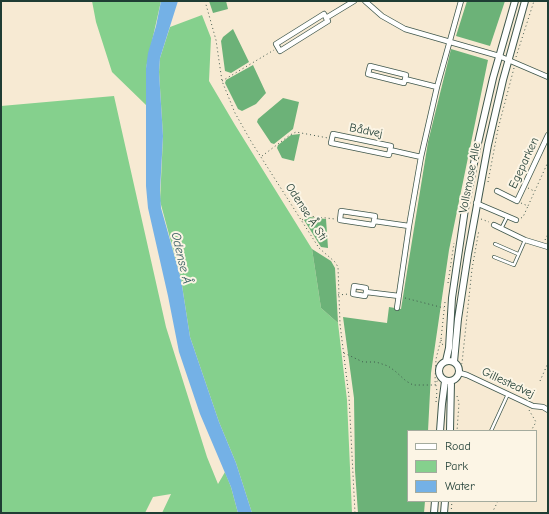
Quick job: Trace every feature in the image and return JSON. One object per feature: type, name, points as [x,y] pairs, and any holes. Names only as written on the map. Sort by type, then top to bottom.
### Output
[{"type":"street","points":[[326,18],[354,1]]},
{"type":"street","points":[[365,1],[382,16],[405,29],[499,56],[548,77]]},
{"type":"street","points":[[397,308],[421,157],[437,87],[461,1]]},
{"type":"street","name":"Vollsmose Alle","points":[[446,361],[449,348],[453,293],[465,209],[478,143],[499,56],[515,1]]},
{"type":"street","name":"Vollsmose Alle","points":[[454,362],[458,319],[476,203],[488,145],[512,61],[525,1]]},
{"type":"street","points":[[324,14],[326,18],[328,21],[280,51],[276,44],[324,14]]},
{"type":"street","points":[[370,66],[406,75],[405,79],[404,83],[368,74],[370,66]]},
{"type":"street","points":[[405,79],[437,87]]},
{"type":"street","name":"Bådvej","points":[[333,134],[390,146],[390,150],[389,155],[331,143],[333,134]]},
{"type":"street","name":"Egeparken","points":[[497,191],[517,201],[548,135]]},
{"type":"street","name":"Bådvej","points":[[390,150],[421,157]]},
{"type":"street","points":[[476,203],[516,220]]},
{"type":"street","points":[[341,211],[375,216],[374,221],[373,225],[340,220],[341,211]]},
{"type":"street","points":[[374,221],[409,226]]},
{"type":"street","points":[[494,225],[525,240],[546,246]]},
{"type":"street","points":[[354,286],[366,288],[366,292],[365,296],[353,294],[354,286]]},
{"type":"street","points":[[366,292],[399,296]]},
{"type":"street","points":[[445,380],[457,379],[460,371],[454,362],[446,361],[439,369],[445,380],[450,430]]},
{"type":"street","name":"Gillestedvej","points":[[460,371],[533,406],[543,407],[548,410]]},
{"type":"street","points":[[440,430],[445,380]]},
{"type":"street","points":[[434,513],[435,502]]},
{"type":"street","points":[[444,513],[445,502]]},
{"type":"lane","points":[[501,229],[507,217]]},
{"type":"lane","points":[[494,257],[514,265],[525,240]]},
{"type":"lane","points":[[495,244],[518,254]]},
{"type":"lane","points":[[491,430],[508,394]]},
{"type":"path","name":"Odense Å Sti","points":[[205,1],[216,40],[222,81],[235,113],[319,248],[335,262],[338,267],[340,324],[349,397],[355,513]]},
{"type":"path","points":[[488,183],[512,61],[534,1]]},
{"type":"path","points":[[222,81],[278,47]]},
{"type":"path","points":[[261,157],[296,132],[332,139]]},
{"type":"path","points":[[523,217],[548,162]]},
{"type":"path","points":[[524,186],[535,191]]},
{"type":"path","points":[[517,201],[528,206]]},
{"type":"path","points":[[302,220],[308,216],[340,220]]},
{"type":"path","points":[[481,219],[494,225]]},
{"type":"path","points":[[460,371],[472,269],[479,226]]},
{"type":"path","points":[[546,246],[548,234]]},
{"type":"path","points":[[338,296],[353,294]]},
{"type":"path","points":[[399,296],[445,308]]},
{"type":"path","points":[[344,353],[363,362],[376,362],[388,366],[410,384],[435,385],[445,380]]},
{"type":"path","points":[[540,382],[548,363]]},
{"type":"path","points":[[455,392],[459,403],[457,430]]},
{"type":"path","points":[[529,410],[536,422],[532,430]]},
{"type":"path","points":[[451,513],[452,502]]},
{"type":"path","points":[[492,513],[498,502]]},
{"type":"green space","points":[[92,1],[161,1],[146,68],[146,105],[112,72],[96,22]]},
{"type":"green space","points":[[209,1],[226,1],[228,9],[213,13]]},
{"type":"green space","points":[[467,1],[505,1],[490,46],[456,36]]},
{"type":"green space","points":[[202,15],[211,38],[209,81],[312,249],[321,308],[338,323],[347,400],[352,513],[252,513],[236,463],[219,422],[190,337],[181,279],[160,201],[163,136],[159,72],[160,58],[170,27]]},
{"type":"green space","points":[[233,29],[249,62],[231,73],[225,71],[221,41],[223,37]]},
{"type":"green space","points":[[451,49],[488,60],[449,250],[431,373],[428,430],[407,430],[407,502],[425,502],[424,513],[358,513],[355,471],[354,398],[343,317],[387,323],[389,307],[401,309],[428,142]]},
{"type":"green space","points":[[253,65],[266,93],[256,104],[242,111],[238,109],[225,83],[226,80]]},
{"type":"green space","points":[[114,96],[166,327],[207,457],[218,484],[225,472],[238,513],[162,513],[171,494],[153,497],[145,513],[1,513],[1,106]]},
{"type":"green space","points":[[283,98],[299,102],[293,129],[274,144],[271,143],[257,122],[258,119]]},
{"type":"green space","points":[[300,134],[294,161],[282,158],[277,148],[278,145],[291,135]]},
{"type":"green space","points":[[309,217],[326,219],[328,248],[321,247],[304,220]]},
{"type":"green space","points":[[312,249],[331,261],[335,268],[338,323],[321,308]]},
{"type":"water","points":[[161,1],[178,1],[160,58],[159,72],[163,136],[160,191],[161,208],[181,279],[190,337],[219,422],[236,463],[252,513],[238,513],[231,487],[200,414],[179,352],[148,208],[146,186],[146,68],[148,53],[156,26]]},
{"type":"water label","name":"Odense Å","points":[[181,258]]}]
